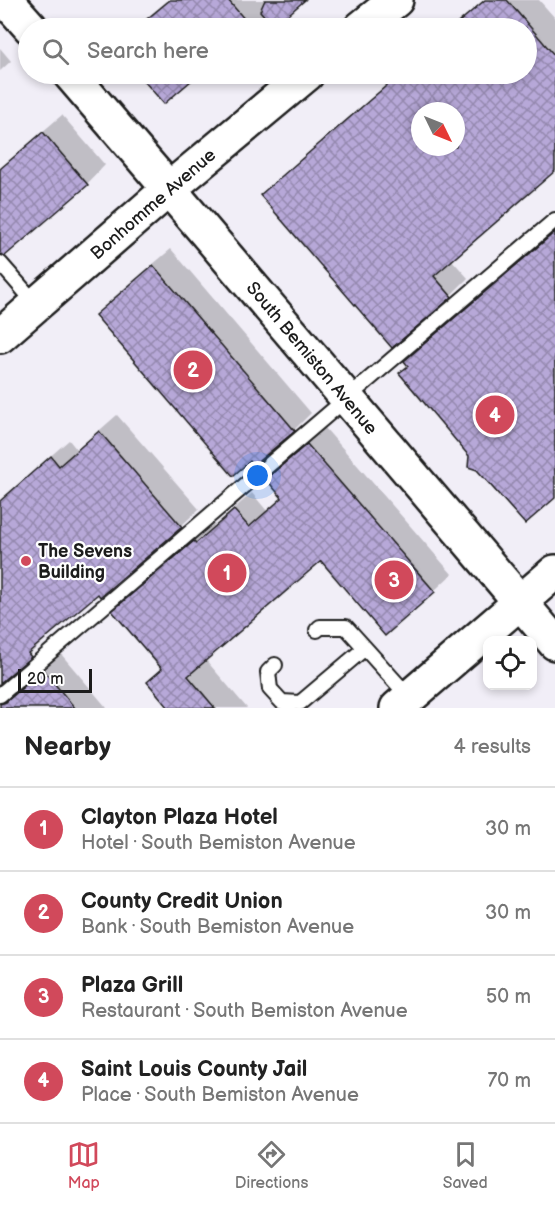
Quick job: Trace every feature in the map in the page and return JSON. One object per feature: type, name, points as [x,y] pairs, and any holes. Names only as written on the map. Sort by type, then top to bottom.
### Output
[{"type":"street","points":[[6,0],[22,18]]},
{"type":"street","points":[[374,18],[396,0]]},
{"type":"street","name":"South Bemiston Avenue","points":[[78,84],[555,643]]},
{"type":"street","name":"Bonhomme Avenue","points":[[0,336],[169,189],[295,84]]},
{"type":"street","points":[[403,703],[555,572]]},
{"type":"lane","points":[[0,695],[555,220]]},
{"type":"lane","points":[[2,269],[36,304]]},
{"type":"lane","points":[[317,630],[320,627],[346,627],[365,648],[403,703]]},
{"type":"lane","points":[[275,665],[268,672],[270,689],[282,702],[300,703],[365,648]]},
{"type":"building","points":[[170,0],[228,0],[243,18],[148,18]]},
{"type":"building","points":[[265,0],[305,0],[284,18],[266,18],[260,11]]},
{"type":"building","points":[[485,0],[507,0],[522,18],[464,18]]},
{"type":"building","points":[[537,35],[555,56],[555,171],[434,276],[452,297],[392,348],[260,195],[388,84],[537,84]]},
{"type":"building","points":[[147,84],[187,84],[164,104]]},
{"type":"building","points":[[43,132],[88,185],[5,256],[0,254],[0,169]]},
{"type":"building","points":[[555,232],[555,498],[525,524],[477,470],[468,467],[469,456],[399,373],[408,366],[404,361]]},
{"type":"building","points":[[153,265],[295,431],[254,465],[250,461],[233,476],[95,315]]},
{"type":"building","points":[[99,431],[182,527],[100,597],[98,594],[28,653],[31,657],[0,683],[0,501],[51,456],[59,466]]},
{"type":"building","points":[[307,444],[435,592],[385,636],[321,561],[188,676],[215,708],[169,708],[147,682],[162,669],[112,611],[234,510],[249,527],[282,498],[266,479]]},
{"type":"building","points":[[43,670],[75,708],[0,708],[0,704],[6,702]]},
{"type":"place","name":"County Credit Union","points":[[193,370]]},
{"type":"place","name":"Saint Louis County Jail","points":[[495,415]]},
{"type":"place","name":"The Sevens Building","points":[[26,561]]},
{"type":"place","name":"Clayton Plaza Hotel","points":[[227,573]]},
{"type":"place","name":"Plaza Grill","points":[[394,580]]}]
